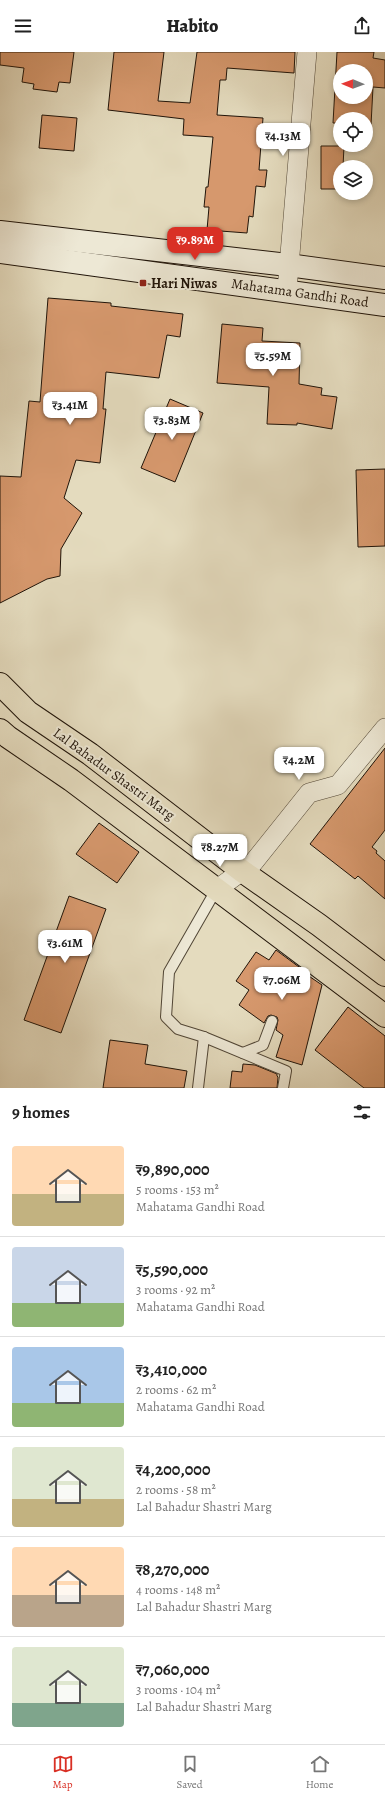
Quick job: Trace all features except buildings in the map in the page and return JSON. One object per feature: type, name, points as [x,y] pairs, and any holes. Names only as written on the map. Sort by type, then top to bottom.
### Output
[{"type":"main road","name":"Mahatama Gandhi Road","points":[[0,232],[288,265],[385,278]]},
{"type":"main road","name":"Mahatama Gandhi Road","points":[[0,252],[287,290],[385,305]]},
{"type":"main road","name":"Lal Bahadur Shastri Marg","points":[[0,684],[28,712],[90,754],[242,871],[319,925],[385,975]]},
{"type":"main road","points":[[0,730],[71,780],[385,1016]]},
{"type":"street","points":[[287,290],[307,52]]},
{"type":"street","points":[[216,890],[253,863],[309,793],[338,785],[385,728]]},
{"type":"lane","points":[[216,890],[169,972],[166,1016],[178,1029],[204,1037],[286,1071],[283,1088]]},
{"type":"lane","points":[[243,1053],[263,1045],[272,1021]]},
{"type":"lane","points":[[198,1088],[204,1037]]},
{"type":"place","name":"Hari Niwas","points":[[143,283]]}]
